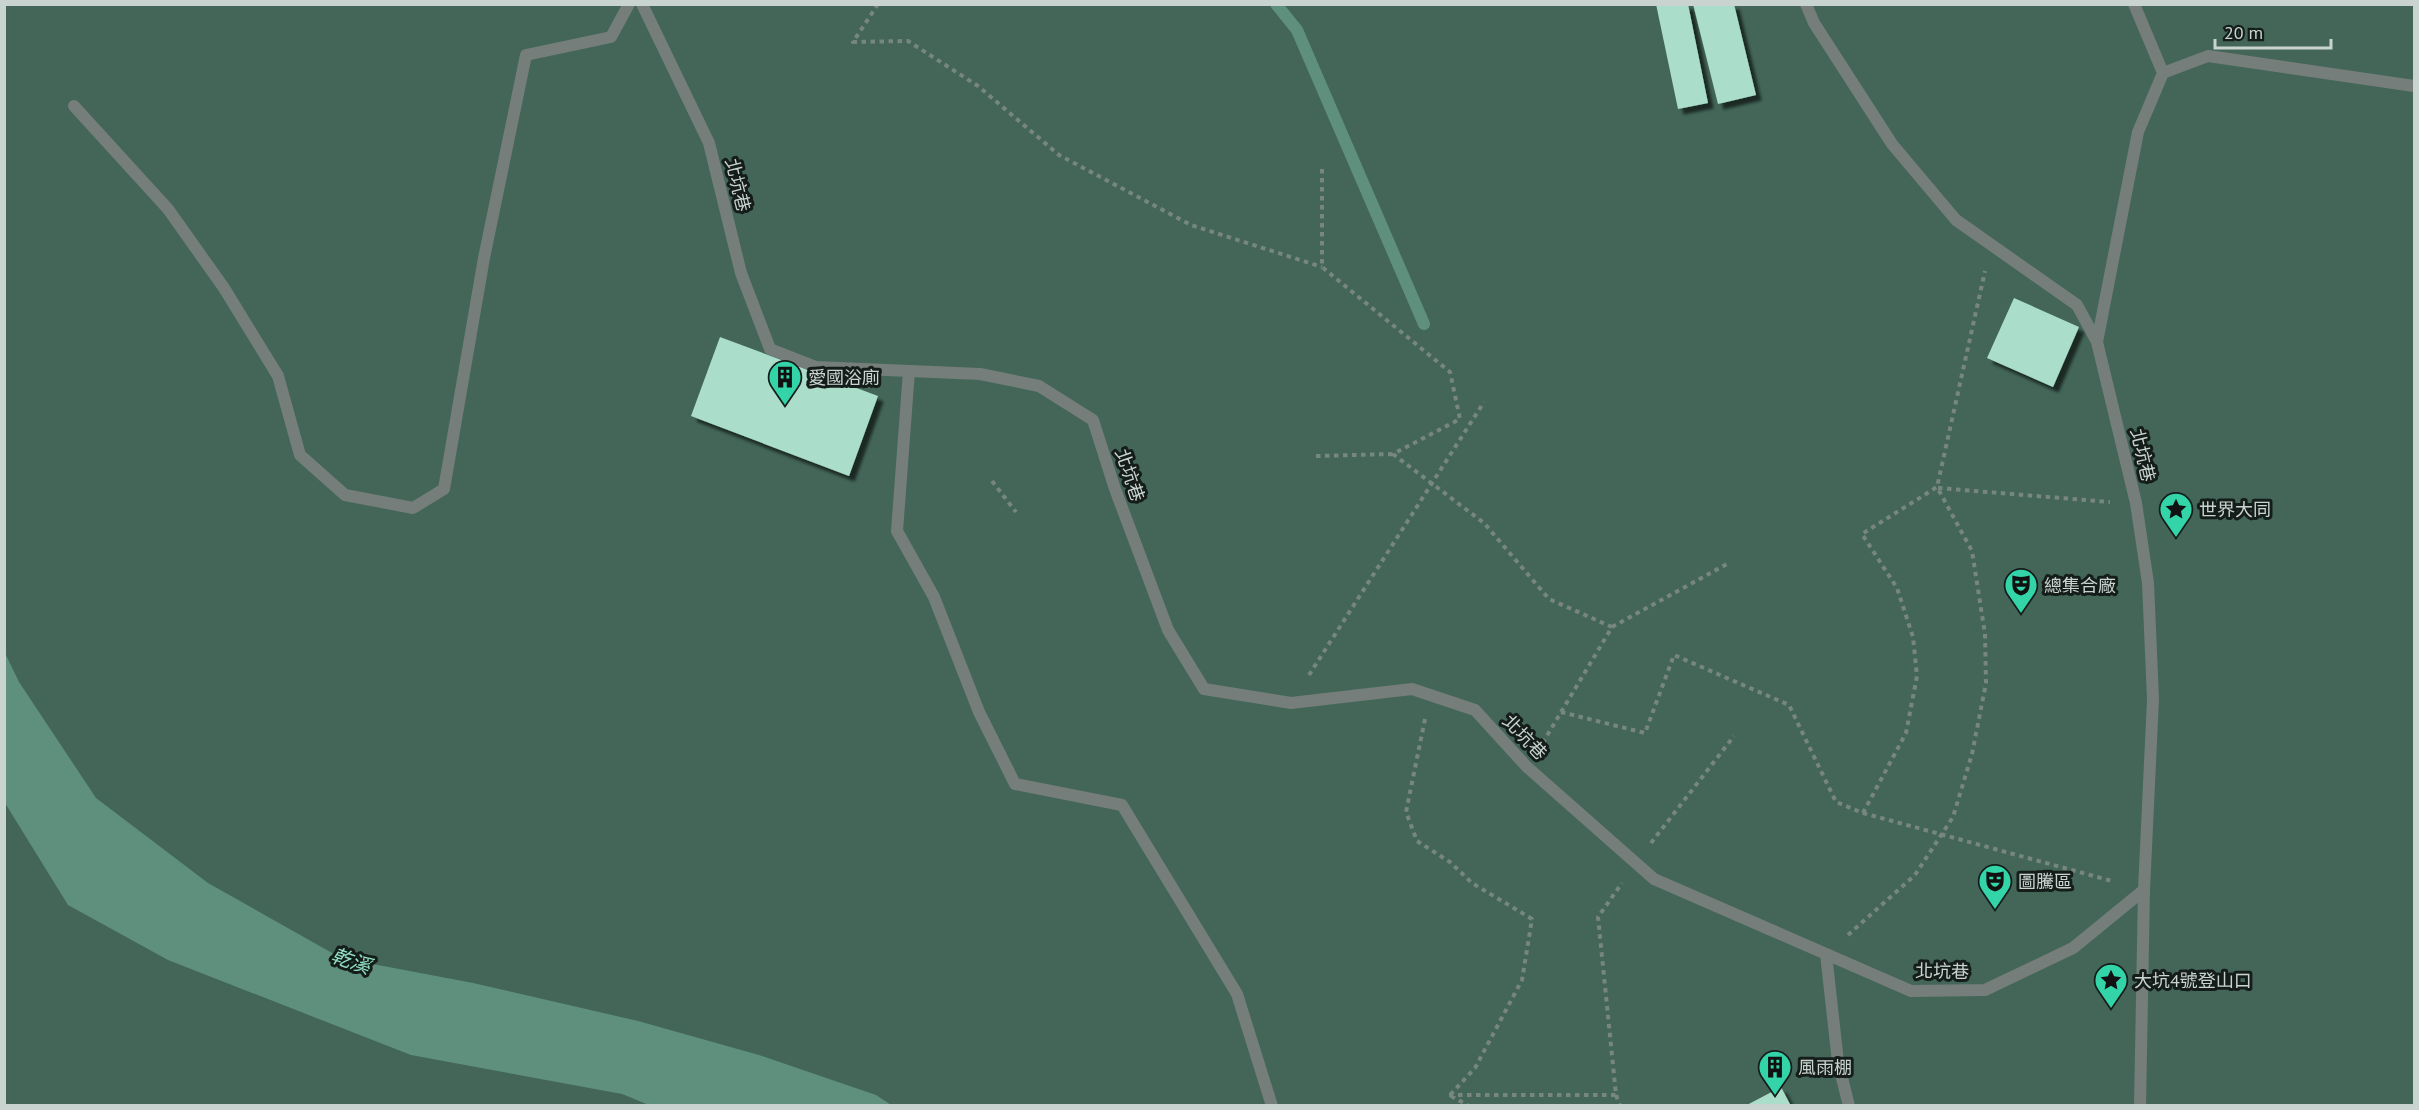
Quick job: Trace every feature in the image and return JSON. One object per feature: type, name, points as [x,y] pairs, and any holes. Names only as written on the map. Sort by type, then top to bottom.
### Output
[{"type":"street","points":[[74,106],[168,209],[224,288],[278,376],[300,455],[345,495],[413,508],[444,489],[484,258],[526,55],[611,37],[629,4]]},
{"type":"street","name":"北坑巷","points":[[642,4],[709,143],[741,273],[770,349],[816,366],[980,374],[1039,386],[1093,420],[1115,489],[1168,630],[1204,689],[1291,703],[1412,689],[1475,710],[1527,767],[1654,879],[1911,991],[1985,990],[2073,948],[2144,890],[2154,699],[2148,583],[2136,503],[2097,342],[2138,132],[2163,73]]},
{"type":"street","points":[[1806,4],[1814,23],[1892,144],[1956,220],[2077,305],[2097,342]]},
{"type":"street","points":[[2134,4],[2163,73],[2208,56],[2415,86]]},
{"type":"street","points":[[909,371],[897,531],[934,597],[980,712],[1015,784],[1122,804],[1237,994],[1272,1106]]},
{"type":"street","points":[[2140,1106],[2144,890]]},
{"type":"street","points":[[1826,954],[1838,1062],[1849,1106]]},
{"type":"path","points":[[878,4],[854,42],[908,41],[978,86],[1059,155],[1191,225],[1322,267],[1450,372],[1460,419],[1393,454],[1316,456]]},
{"type":"path","points":[[1322,169],[1322,267]]},
{"type":"path","points":[[1826,954],[1915,875],[1953,817],[1972,754],[1986,683],[1985,634],[1972,550],[1937,488],[1990,244]]},
{"type":"path","points":[[1291,703],[1484,402]]},
{"type":"path","points":[[1393,454],[1484,523],[1549,599],[1612,627]]},
{"type":"path","points":[[992,482],[1016,512]]},
{"type":"path","points":[[1863,813],[1906,733],[1917,676],[1913,637],[1897,588],[1862,534],[1937,488],[2112,502]]},
{"type":"path","points":[[1527,767],[1612,627],[1727,564]]},
{"type":"path","points":[[1561,712],[1645,733],[1674,655],[1789,705],[1836,802],[1863,813],[2144,890]]},
{"type":"path","points":[[1429,695],[1420,755],[1406,812],[1417,841],[1450,862],[1472,883],[1532,919],[1522,980],[1475,1068],[1449,1095]]},
{"type":"path","points":[[1620,1106],[1616,1095],[1598,917],[1636,863],[1734,736]]},
{"type":"path","points":[[1449,1095],[1616,1095]]},
{"type":"path","points":[[1449,1095],[1469,1106]]},
{"type":"shaded area","points":[[5,5],[2414,5],[2414,1105],[5,1106]]},
{"type":"water","name":"乾溪","points":[[5,653],[19,682],[96,798],[208,883],[341,958],[473,983],[638,1021],[759,1055],[876,1095],[891,1105],[649,1105],[622,1094],[411,1055],[168,960],[68,905],[5,803]]},
{"type":"building","points":[[1656,4],[1688,4],[1708,103],[1678,109]]},
{"type":"building","points":[[1693,4],[1734,4],[1756,95],[1718,104]]},
{"type":"building","points":[[2014,298],[2079,327],[2053,387],[1987,358]]},
{"type":"building","name":"愛國浴廁","points":[[720,337],[878,396],[849,476],[691,416]]},
{"type":"building","name":"風雨棚","points":[[1781,1087],[1791,1106],[1745,1106]]},
{"type":"waterway","points":[[1276,4],[1297,30],[1424,324]]},
{"type":"place","name":"愛國浴廁","points":[[785,406]]},
{"type":"place","name":"世界大同","points":[[2176,538]]},
{"type":"place","name":"總集合廠","points":[[2021,614]]},
{"type":"place","name":"圖騰區","points":[[1995,910]]},
{"type":"place","name":"大坑4號登山口","points":[[2111,1009]]},
{"type":"place","name":"風雨棚","points":[[1775,1096]]}]
